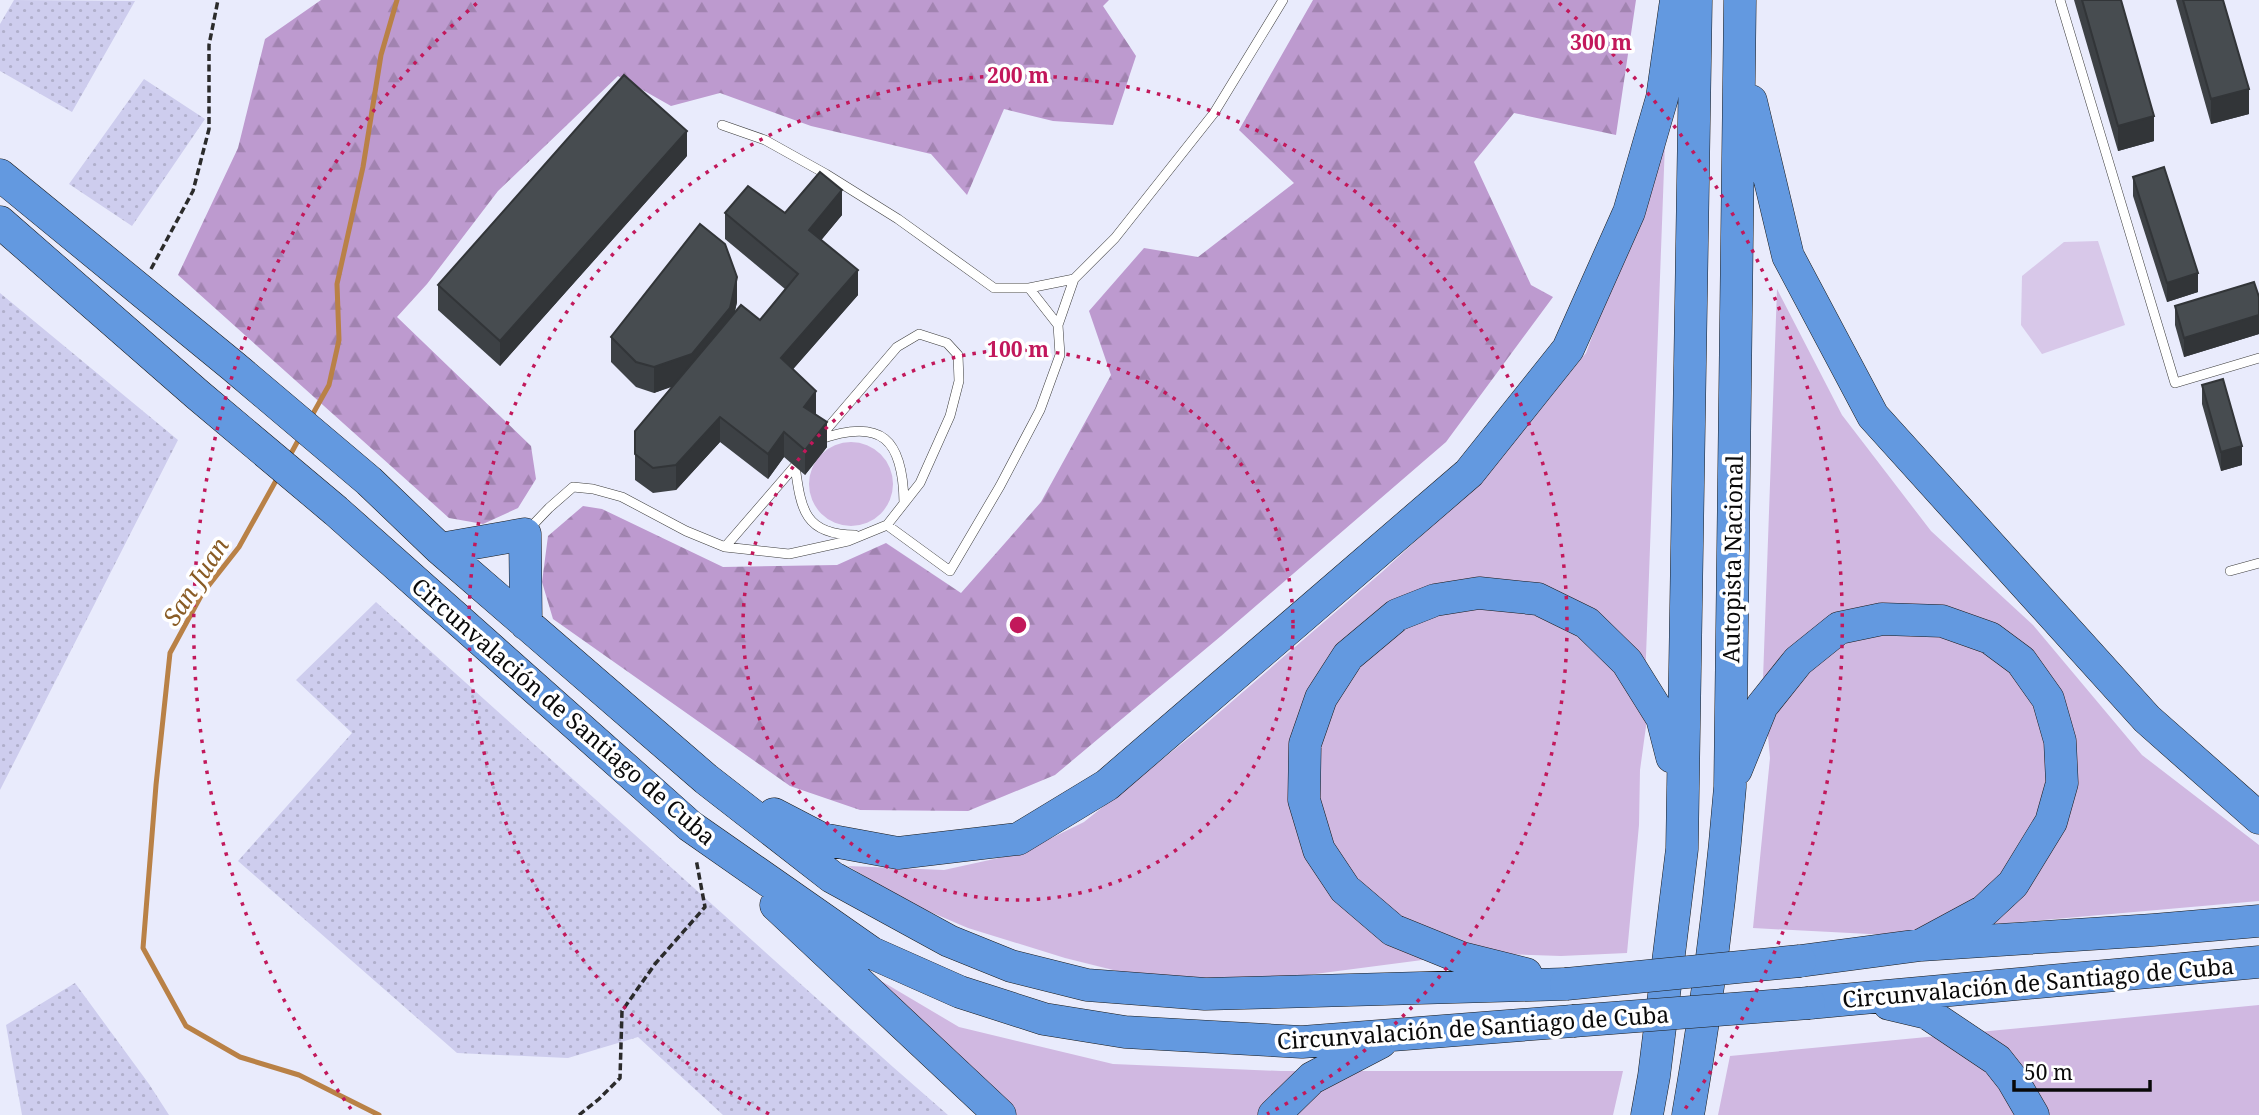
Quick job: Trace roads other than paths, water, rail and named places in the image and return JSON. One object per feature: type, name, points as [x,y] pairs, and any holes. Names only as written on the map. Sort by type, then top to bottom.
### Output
[{"type":"highway","points":[[706,779],[822,839],[898,853],[1018,839],[1107,785],[1469,473],[1568,349],[1629,212],[1662,98],[1676,0]]},
{"type":"highway","name":"Autopista Nacional","points":[[1647,1115],[1682,849],[1696,0]]},
{"type":"highway","name":"Autopista Nacional","points":[[1691,1110],[1723,869],[1730,788],[1741,0]]},
{"type":"highway","points":[[1740,39],[1755,124],[1788,256],[1873,416],[2147,719],[2259,818]]},
{"type":"highway","name":"Circunvalación de Santiago de Cuba","points":[[0,175],[369,481],[440,549],[706,779],[832,877],[949,941],[1011,965],[1087,985],[1205,994],[1566,984],[1800,961],[1921,945],[2259,921]]},
{"type":"highway","name":"Circunvalación de Santiago de Cuba","points":[[0,222],[336,511],[690,826],[872,953],[960,992],[1044,1019],[1125,1032],[1302,1042],[1809,1003],[2259,962]]},
{"type":"highway","points":[[440,549],[525,534],[526,624]]},
{"type":"highway","points":[[1566,984],[1462,958],[1393,930],[1345,889],[1319,850],[1304,800],[1305,744],[1321,698],[1348,656],[1397,615],[1435,600],[1479,593],[1538,599],[1587,623],[1627,662],[1662,718],[1677,777],[1682,849]]},
{"type":"highway","points":[[1730,788],[1762,706],[1798,661],[1839,628],[1882,619],[1942,621],[1990,638],[2021,661],[2048,699],[2060,741],[2062,783],[2050,822],[2013,884],[1984,911],[1921,945]]},
{"type":"highway","points":[[690,826],[1000,1115]]},
{"type":"highway","points":[[1860,998],[1927,1013],[1960,1033],[1997,1060],[2012,1079],[2033,1115]]},
{"type":"highway","points":[[1274,1115],[1312,1078],[1397,1034]]},
{"type":"lane","points":[[887,525],[950,571],[1000,486],[1040,410],[1060,355],[1058,325],[1074,279],[1115,239],[1214,113],[1283,0]]},
{"type":"lane","points":[[2060,0],[2175,383],[2259,358]]},
{"type":"lane","points":[[722,125],[765,140],[827,174],[898,219],[994,288],[1029,288],[1074,279]]},
{"type":"lane","points":[[1029,288],[1058,325]]},
{"type":"lane","points":[[525,534],[573,487],[622,497],[686,531],[725,547],[789,554],[848,541],[887,525],[920,483],[945,428],[959,381],[958,355],[947,343],[919,334],[897,347],[817,440],[855,430],[877,434],[894,447],[902,467],[904,503]]},
{"type":"lane","points":[[725,547],[795,466],[800,504],[817,527],[837,535],[862,535]]},
{"type":"lane","points":[[2230,570],[2259,563]]},
{"type":"waterway","name":"San Juan","points":[[310,419],[329,385],[339,340],[337,284],[363,167],[381,55],[397,0]]},
{"type":"waterway","name":"San Juan","points":[[288,459],[300,437]]},
{"type":"waterway","name":"San Juan","points":[[278,477],[239,547],[202,594],[170,653],[143,948],[186,1026],[240,1057],[299,1075],[379,1115]]}]
